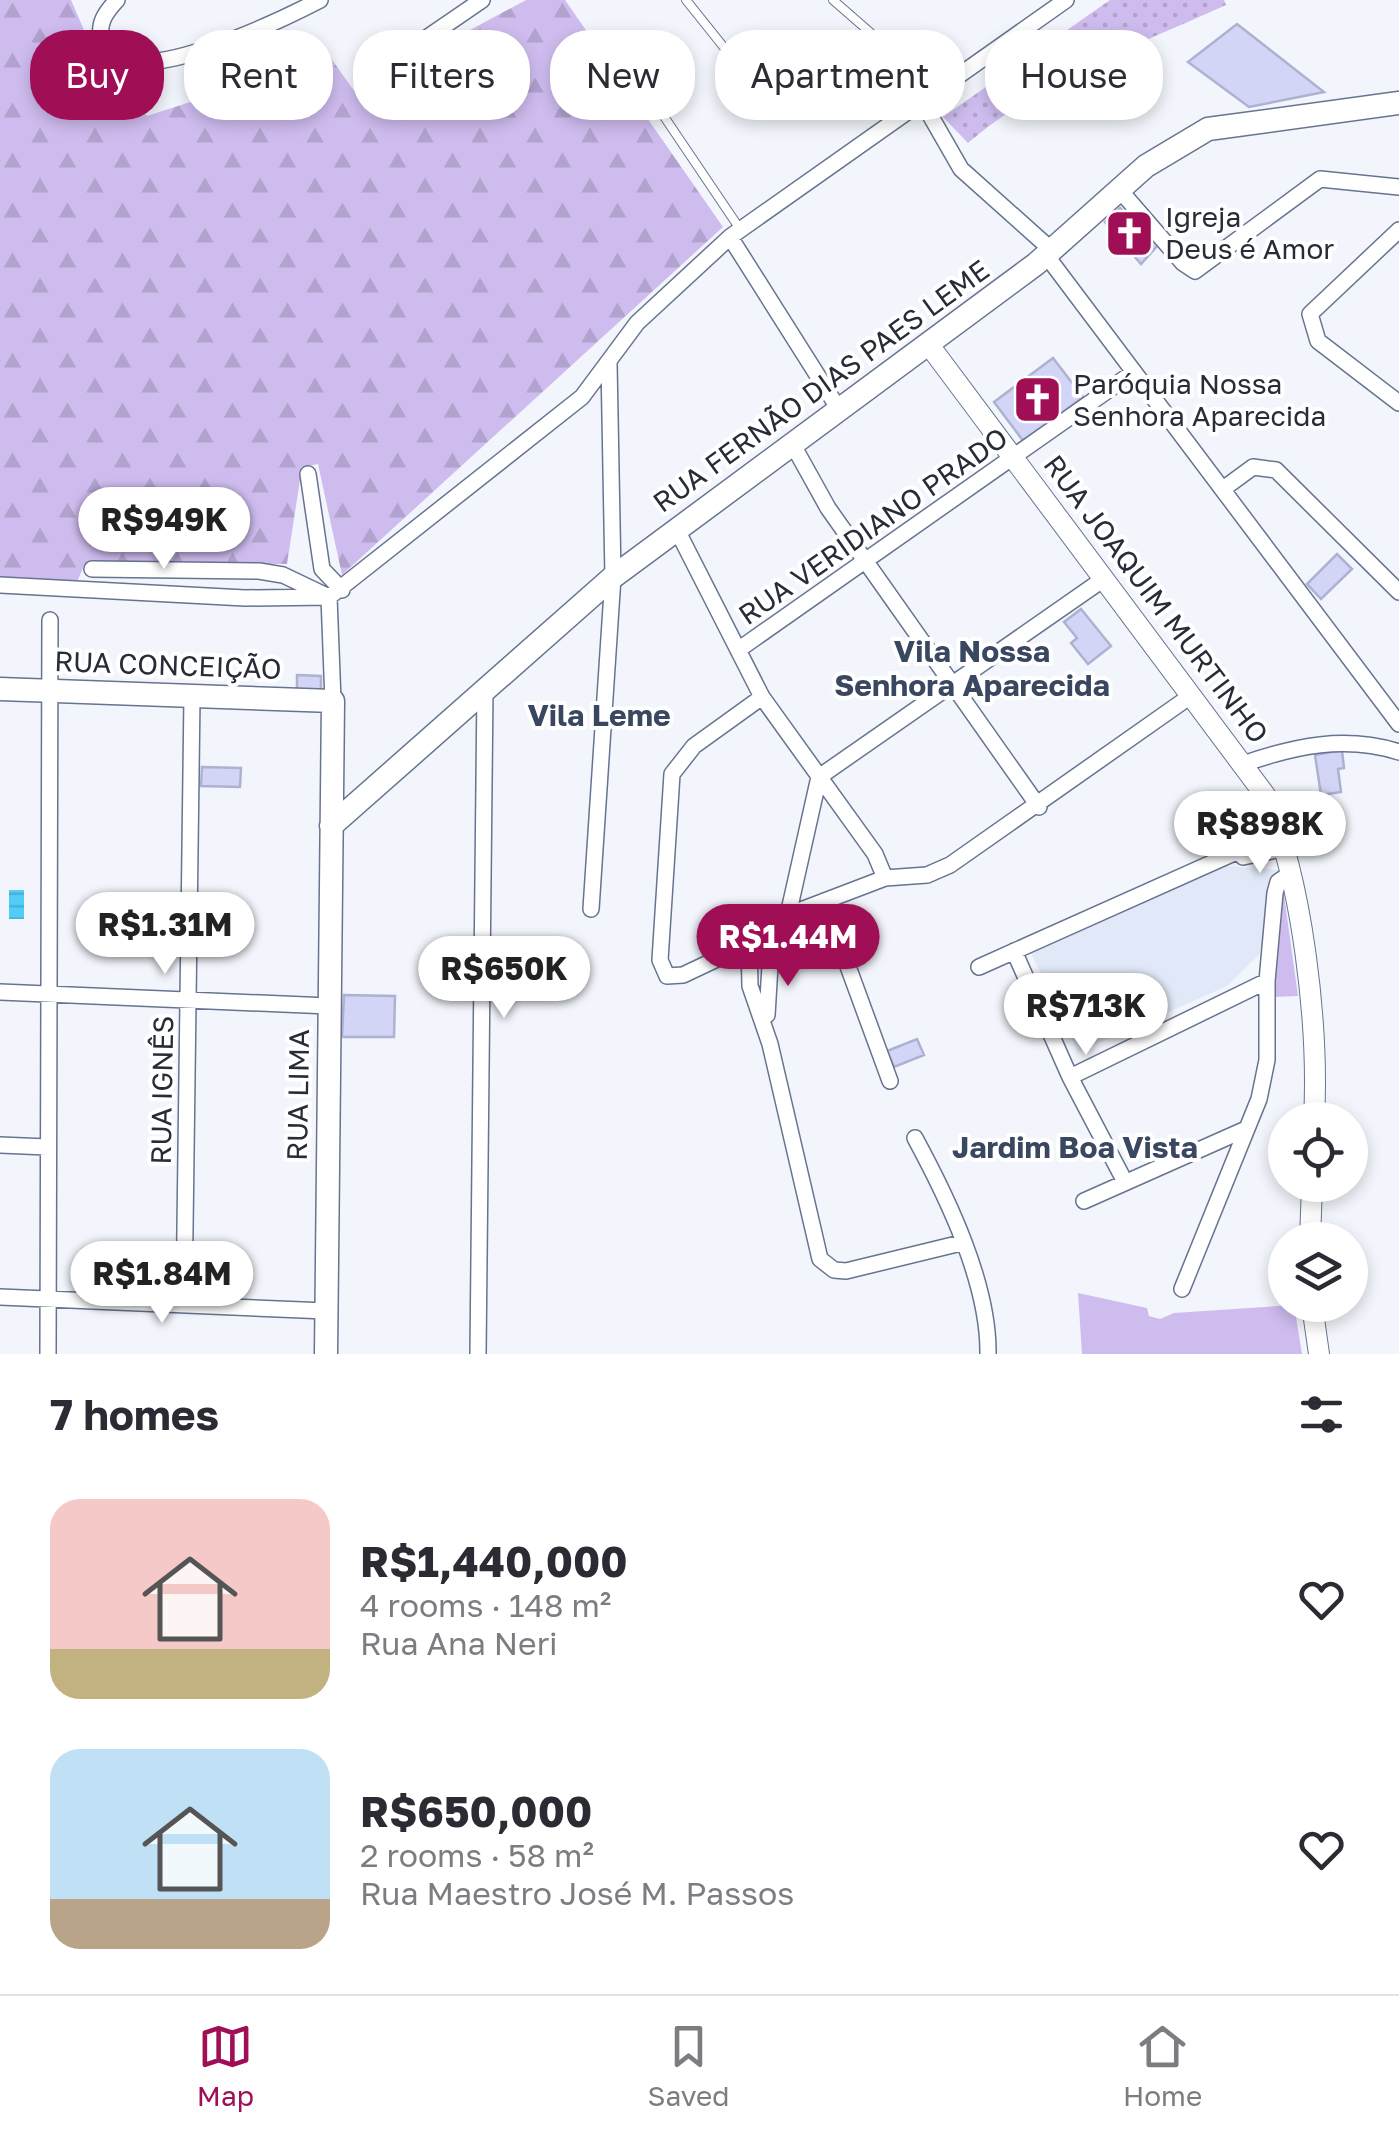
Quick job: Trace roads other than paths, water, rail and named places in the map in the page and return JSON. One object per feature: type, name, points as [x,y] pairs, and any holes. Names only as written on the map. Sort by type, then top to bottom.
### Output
[{"type":"main road","name":"RUA FERNÃO DIAS PAES LEME","points":[[330,826],[613,577],[1049,254],[1118,188],[1178,144],[1208,130],[1399,104]]},
{"type":"main road","name":"RUA CONCEIÇÃO","points":[[0,689],[333,701]]},
{"type":"main road","name":"RUA LIMA","points":[[326,1354],[333,701]]},
{"type":"street","points":[[118,0],[100,24],[102,42],[112,58],[128,64],[155,63],[214,45],[266,27],[320,0]]},
{"type":"street","points":[[438,30],[482,0]]},
{"type":"street","points":[[965,72],[1066,0]]},
{"type":"street","points":[[0,585],[245,598],[336,594],[582,396],[637,322],[735,233],[896,120]]},
{"type":"street","points":[[932,120],[961,170],[1046,246],[1134,372],[1399,724]]},
{"type":"street","points":[[1118,188],[1182,263],[1196,272],[1320,178],[1399,186]]},
{"type":"street","points":[[1399,230],[1310,314],[1318,340],[1399,403]]},
{"type":"street","points":[[735,233],[840,412]]},
{"type":"street","name":"RUA JOAQUIM MURTINHO","points":[[929,345],[1016,456],[1265,795],[1284,840],[1291,873],[1314,1028],[1314,1102]]},
{"type":"street","points":[[591,908],[613,577],[610,363]]},
{"type":"street","name":"RUA VERIDIANO PRADO","points":[[738,650],[1134,372]]},
{"type":"street","points":[[793,445],[828,508],[1039,807]]},
{"type":"street","points":[[1223,490],[1253,467],[1276,470],[1399,592]]},
{"type":"street","points":[[308,474],[322,569],[336,594]]},
{"type":"street","points":[[677,530],[762,697],[875,854],[886,878]]},
{"type":"street","points":[[92,569],[259,570],[336,594]]},
{"type":"street","points":[[788,915],[819,778],[953,688],[1105,578]]},
{"type":"street","name":"RUA LIMA","points":[[333,701],[336,594]]},
{"type":"street","points":[[48,1354],[50,620]]},
{"type":"street","points":[[478,1354],[485,688]]},
{"type":"street","points":[[762,697],[694,746],[672,774],[660,960],[662,970],[675,978],[772,933],[788,915],[886,878],[927,875],[950,865],[1039,807],[1192,695]]},
{"type":"street","name":"RUA IGNÊS","points":[[184,1304],[192,697]]},
{"type":"street","points":[[1244,764],[1326,743],[1376,745],[1399,752]]},
{"type":"street","points":[[979,967],[1224,860],[1284,840]]},
{"type":"street","points":[[1182,1289],[1246,1129],[1267,1060],[1267,980],[1275,893],[1278,882],[1291,873]]},
{"type":"street","points":[[824,902],[890,1081]]},
{"type":"street","points":[[770,1044],[765,992],[772,933]]},
{"type":"street","points":[[749,944],[750,986],[770,1044],[820,1259],[834,1270],[846,1272],[961,1243]]},
{"type":"street","points":[[1014,952],[1070,1078],[1124,1180]]},
{"type":"street","points":[[1070,1078],[1267,980]]},
{"type":"street","points":[[0,992],[329,1006]]},
{"type":"street","points":[[1084,1200],[1246,1129]]},
{"type":"street","points":[[915,1138],[950,1209],[988,1326],[988,1354]]},
{"type":"street","points":[[0,1145],[47,1146]]},
{"type":"street","points":[[0,1297],[326,1311]]},
{"type":"street","points":[[1314,1322],[1319,1354]]},
{"type":"lane","points":[[686,0],[715,36]]},
{"type":"lane","points":[[833,0],[867,30]]},
{"type":"lane","points":[[664,120],[689,150],[735,233]]},
{"type":"water","points":[[9,890],[24,890],[24,919],[9,919]]},
{"type":"place","name":"Igreja Deus é Amor","points":[[1130,233]]},
{"type":"place","name":"Paróquia Nossa Senhora Aparecida","points":[[1038,400]]},
{"type":"district","name":"Vila Nossa Senhora Aparecida","points":[[972,669]]},
{"type":"district","name":"Vila Leme","points":[[599,716]]},
{"type":"district","name":"Jardim Boa Vista","points":[[1075,1148]]}]
